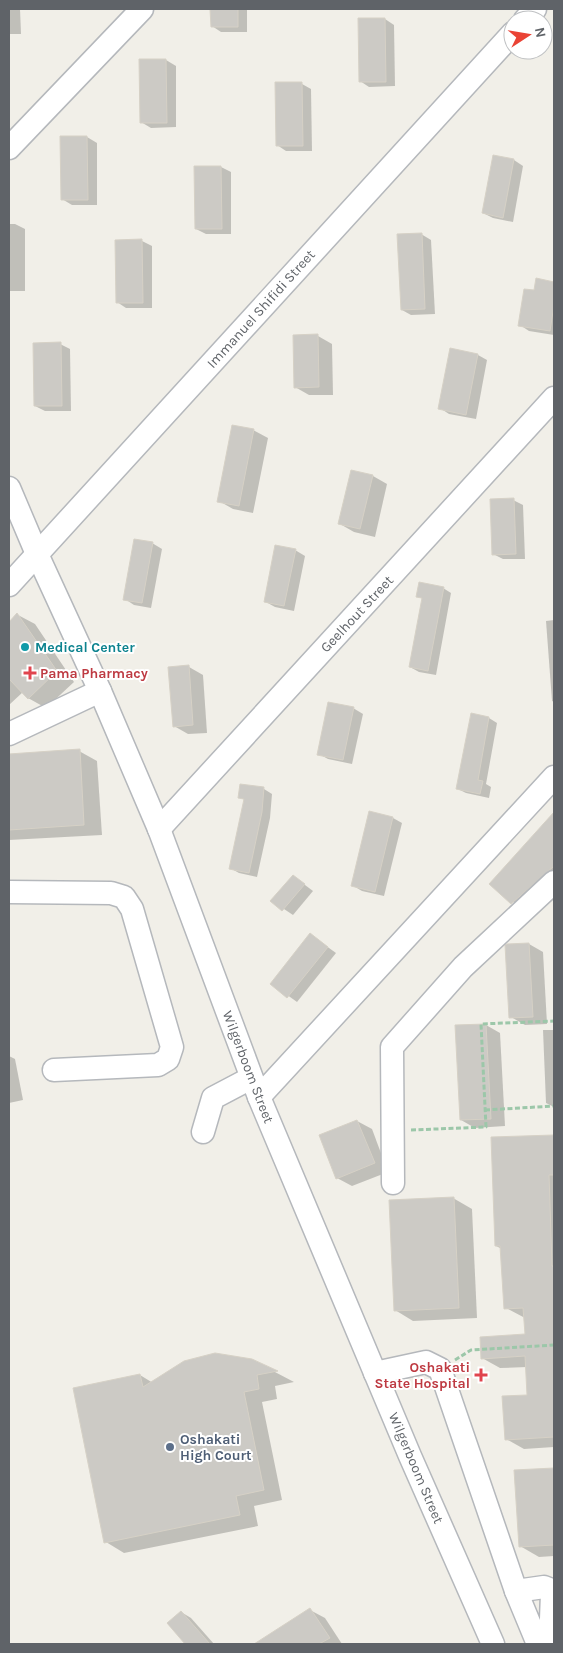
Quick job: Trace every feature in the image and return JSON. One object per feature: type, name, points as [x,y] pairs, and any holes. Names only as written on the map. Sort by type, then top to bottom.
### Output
[{"type":"street","points":[[9,148],[142,9]]},
{"type":"street","name":"Immanuel Shifidi Street","points":[[9,584],[503,44]]},
{"type":"street","name":"Geelhout Street","points":[[159,829],[554,398]]},
{"type":"street","name":"Wilgerboom Street","points":[[9,488],[100,691],[159,829],[255,1088],[492,1644]]},
{"type":"street","points":[[9,734],[100,691]]},
{"type":"street","points":[[203,1132],[212,1098],[255,1088],[554,777]]},
{"type":"street","points":[[393,1183],[392,1047],[463,967],[554,882]]},
{"type":"street","points":[[9,892],[111,893],[124,897],[132,909],[172,1047],[168,1059],[158,1065],[54,1070]]},
{"type":"street","points":[[375,1373],[426,1362],[440,1370],[516,1591],[538,1644]]},
{"type":"street","points":[[516,1591],[544,1587],[549,1589],[552,1594],[550,1644]]},
{"type":"path","points":[[407,1130],[486,1127],[481,1024],[554,1021]]},
{"type":"path","points":[[485,1110],[554,1106]]},
{"type":"path","points":[[440,1370],[470,1350],[554,1345]]},
{"type":"building","points":[[210,9],[238,9],[238,27],[211,27]]},
{"type":"building","points":[[358,18],[385,18],[386,82],[359,82]]},
{"type":"building","points":[[139,59],[166,59],[167,123],[140,123]]},
{"type":"building","points":[[275,82],[302,82],[303,146],[276,146]]},
{"type":"building","points":[[60,136],[87,136],[88,200],[61,200]]},
{"type":"building","points":[[493,155],[514,159],[503,218],[482,213]]},
{"type":"building","points":[[194,166],[221,166],[222,229],[195,229]]},
{"type":"building","points":[[422,233],[425,309],[401,310],[397,234]]},
{"type":"building","points":[[142,239],[143,303],[116,303],[115,240]]},
{"type":"building","points":[[536,278],[554,282],[554,305],[550,331],[518,326],[524,289],[534,290]]},
{"type":"building","points":[[318,334],[319,387],[294,388],[293,335]]},
{"type":"building","points":[[61,342],[62,406],[34,406],[33,343]]},
{"type":"building","points":[[450,348],[478,354],[466,415],[438,409]]},
{"type":"building","points":[[232,425],[254,429],[239,506],[217,502]]},
{"type":"building","points":[[351,470],[373,475],[360,529],[338,524]]},
{"type":"building","points":[[514,498],[516,554],[492,555],[490,499]]},
{"type":"building","points":[[134,539],[153,542],[142,603],[123,600]]},
{"type":"building","points":[[275,545],[296,549],[284,606],[264,602]]},
{"type":"building","points":[[419,582],[444,587],[428,671],[409,667],[422,598],[416,597]]},
{"type":"building","name":"Medical Center","points":[[17,613],[57,671],[28,699],[9,679],[9,622]]},
{"type":"building","points":[[189,665],[193,725],[173,727],[168,667]]},
{"type":"building","points":[[328,702],[354,707],[343,760],[317,755]]},
{"type":"building","points":[[471,713],[489,717],[478,780],[483,781],[480,794],[456,789]]},
{"type":"building","points":[[80,749],[84,825],[9,830],[9,754]]},
{"type":"building","points":[[240,784],[264,787],[262,812],[249,873],[229,869],[244,799],[238,798]]},
{"type":"building","points":[[369,811],[393,817],[375,892],[351,886]]},
{"type":"building","points":[[554,812],[554,866],[511,904],[489,884]]},
{"type":"building","points":[[293,875],[305,884],[282,911],[270,901]]},
{"type":"building","points":[[310,933],[328,947],[287,998],[270,984]]},
{"type":"building","points":[[529,943],[533,1017],[509,1018],[505,945]]},
{"type":"building","points":[[486,1024],[491,1119],[460,1120],[455,1025]]},
{"type":"building","points":[[357,1120],[375,1163],[336,1179],[319,1135]]},
{"type":"building","points":[[554,1135],[554,1175],[549,1175],[552,1266],[554,1266],[554,1437],[505,1440],[502,1396],[527,1395],[525,1356],[481,1359],[480,1337],[525,1334],[523,1308],[504,1309],[500,1246],[495,1246],[491,1137]]},
{"type":"building","points":[[454,1197],[459,1308],[394,1311],[389,1200]]},
{"type":"building","name":"Oshakati High Court","points":[[215,1353],[252,1359],[278,1371],[257,1375],[259,1389],[244,1392],[264,1490],[236,1496],[240,1515],[104,1543],[73,1388],[140,1374],[143,1387],[184,1361]]},
{"type":"building","points":[[554,1468],[554,1545],[519,1547],[514,1470]]},
{"type":"building","points":[[310,1608],[330,1638],[319,1644],[254,1644]]},
{"type":"building","points":[[181,1611],[210,1644],[185,1644],[167,1623]]},
{"type":"place","name":"Medical Center","points":[[25,647]]},
{"type":"place","name":"Pama Pharmacy","points":[[30,673]]},
{"type":"place","name":"Oshakati State Hospital","points":[[481,1375]]},
{"type":"place","name":"Oshakati High Court","points":[[170,1447]]}]
